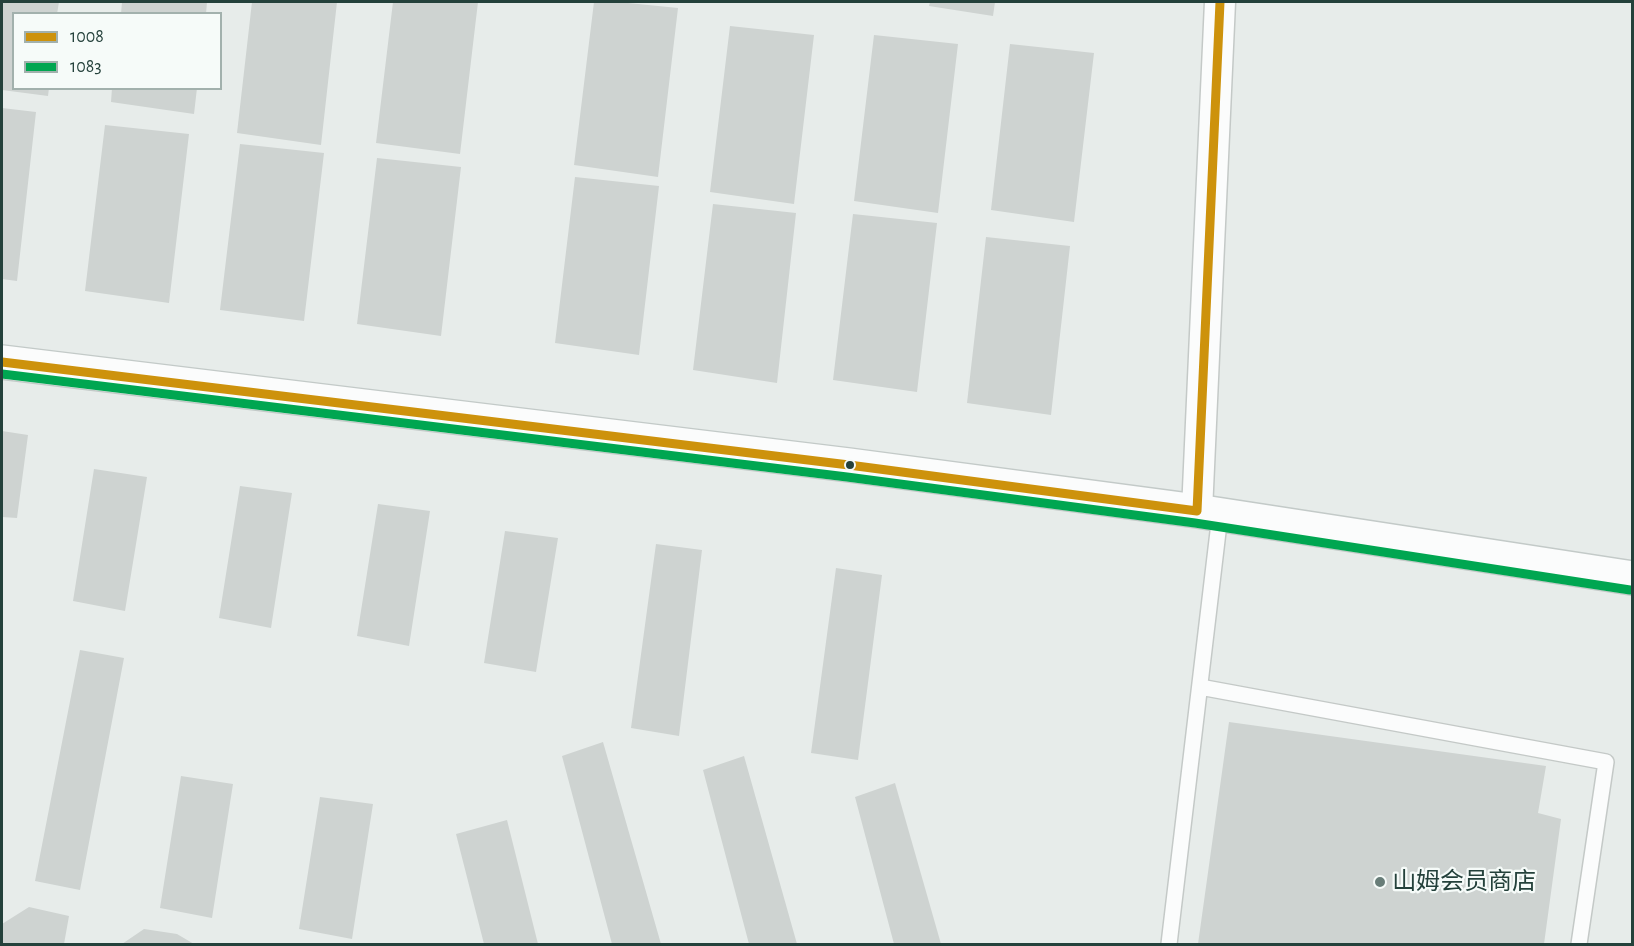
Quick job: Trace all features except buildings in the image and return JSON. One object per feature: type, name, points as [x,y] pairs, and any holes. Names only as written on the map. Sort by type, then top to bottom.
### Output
[{"type":"street","points":[[1208,513],[1220,2]]},
{"type":"street","points":[[2,362],[837,464],[1208,513],[1632,578]]},
{"type":"lane","points":[[1169,945],[1200,687],[1208,513]]},
{"type":"lane","points":[[1200,687],[1606,762],[1579,945]]},
{"type":"transit line","name":"1008","points":[[2,362],[849,465],[1197,511],[1220,2]]},
{"type":"transit line","name":"1083","points":[[2,374],[847,477],[1195,523],[1630,590]]},
{"type":"place","name":"山姆会员商店","points":[[1380,882]]}]
